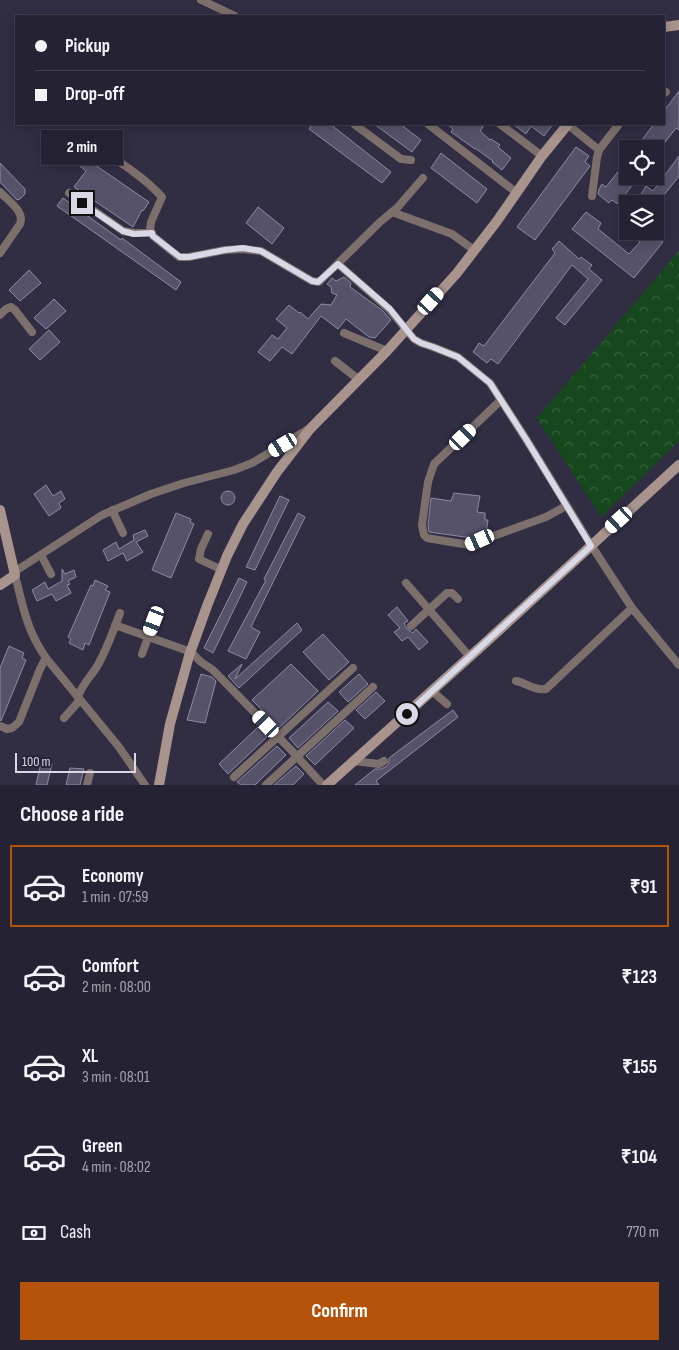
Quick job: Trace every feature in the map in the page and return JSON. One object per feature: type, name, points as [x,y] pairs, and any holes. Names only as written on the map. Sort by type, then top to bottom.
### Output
[{"type":"street","points":[[201,0],[233,15]]},
{"type":"street","points":[[665,28],[679,25]]},
{"type":"street","points":[[355,125],[388,151],[401,159],[411,160]]},
{"type":"street","points":[[429,125],[517,193]]},
{"type":"street","points":[[501,125],[542,156]]},
{"type":"street","points":[[159,785],[170,724],[191,652],[207,606],[243,524],[277,472],[310,429],[387,350],[457,273],[497,221],[542,156],[567,125]]},
{"type":"street","points":[[569,125],[599,150]]},
{"type":"street","points":[[592,196],[599,150],[619,125]]},
{"type":"street","points":[[94,146],[120,162],[154,188],[162,197],[151,222],[150,230],[153,236],[180,257],[225,250],[252,249],[261,251],[312,281],[318,282],[392,212],[423,178]]},
{"type":"street","points":[[0,192],[16,208],[22,220],[0,253]]},
{"type":"street","points":[[69,193],[123,231],[134,234],[152,233]]},
{"type":"street","points":[[392,212],[452,234],[474,250]]},
{"type":"street","points":[[338,264],[390,309],[414,339],[458,357],[490,383],[591,546],[632,608],[679,666]]},
{"type":"street","points":[[0,315],[11,307],[32,332]]},
{"type":"street","points":[[344,333],[387,350]]},
{"type":"street","points":[[335,361],[358,379]]},
{"type":"street","points":[[502,400],[434,464],[428,482],[422,525],[424,535],[427,538],[469,545],[546,516],[566,506]]},
{"type":"street","points":[[0,585],[41,555],[102,515],[152,494],[252,463],[310,429]]},
{"type":"street","points":[[327,785],[679,465]]},
{"type":"street","points":[[0,510],[27,624],[36,644],[119,747],[145,785]]},
{"type":"street","points":[[112,510],[123,533]]},
{"type":"street","points":[[208,534],[200,549],[199,559],[222,570]]},
{"type":"street","points":[[41,555],[51,574]]},
{"type":"street","points":[[406,583],[470,657]]},
{"type":"street","points":[[411,626],[446,594],[452,593],[458,599]]},
{"type":"street","points":[[516,681],[523,682],[539,690],[546,689],[632,608]]},
{"type":"street","points":[[64,718],[79,698],[81,687],[100,660],[120,613]]},
{"type":"street","points":[[142,654],[154,621]]},
{"type":"street","points":[[116,625],[191,652],[213,670],[323,785]]},
{"type":"street","points":[[0,726],[7,729],[12,728],[19,722],[46,658]]},
{"type":"street","points":[[234,777],[353,668]]},
{"type":"street","points":[[266,785],[373,687]]},
{"type":"street","points":[[432,691],[446,704]]},
{"type":"street","points":[[354,761],[379,764],[384,761]]},
{"type":"street","points":[[87,785],[90,773]]},
{"type":"green space","points":[[679,251],[679,441],[601,517],[537,418]]},
{"type":"building","points":[[679,91],[679,130],[676,128],[664,143],[664,140],[642,140],[653,125],[665,125],[665,110]]},
{"type":"building","points":[[311,125],[331,125],[391,172],[382,183],[309,129]]},
{"type":"building","points":[[375,125],[401,125],[421,140],[412,152]]},
{"type":"building","points":[[448,125],[480,125],[483,127],[480,131],[490,140],[500,145],[498,147],[511,158],[502,170],[493,161],[451,132],[453,129]]},
{"type":"building","points":[[514,125],[552,125],[544,136],[531,126],[526,134]]},
{"type":"building","points":[[64,134],[69,134],[75,142],[71,148],[64,147],[60,142]]},
{"type":"building","points":[[576,147],[589,156],[585,162],[590,166],[535,240],[517,227]]},
{"type":"building","points":[[441,153],[487,189],[477,203],[431,168]]},
{"type":"building","points":[[679,156],[679,176],[664,195],[641,195],[646,186],[653,191],[657,185],[664,185],[664,176]]},
{"type":"building","points":[[85,158],[149,202],[142,210],[133,227],[74,187],[86,171],[80,166]]},
{"type":"building","points":[[0,163],[25,189],[25,194],[20,199],[17,200],[0,182]]},
{"type":"building","points":[[619,170],[619,185],[632,185],[625,195],[619,195],[618,204],[612,200],[609,203],[598,194],[602,184],[606,187]]},
{"type":"building","points":[[63,198],[121,240],[122,238],[181,282],[176,290],[57,206]]},
{"type":"building","points":[[258,207],[284,228],[272,244],[246,223]]},
{"type":"building","points":[[586,212],[601,223],[598,229],[629,254],[640,242],[638,240],[660,240],[663,242],[634,278],[572,229]]},
{"type":"building","points":[[559,241],[579,259],[581,257],[592,265],[589,269],[602,280],[565,325],[556,318],[588,279],[572,265],[498,364],[491,359],[487,363],[473,352],[479,343],[484,346],[555,253],[552,249]]},
{"type":"building","points":[[29,270],[41,283],[20,301],[9,290]]},
{"type":"building","points":[[344,277],[351,283],[350,287],[382,310],[391,320],[375,338],[369,337],[346,319],[338,329],[321,316],[292,354],[282,347],[270,361],[258,352],[272,335],[278,339],[287,328],[276,319],[289,305],[308,319],[321,304],[331,305],[337,295],[332,293],[331,287],[327,284],[332,278],[336,281]]},
{"type":"building","points":[[54,299],[66,311],[46,329],[34,318]]},
{"type":"building","points":[[49,330],[60,342],[40,360],[29,349]]},
{"type":"building","points":[[46,485],[53,496],[61,491],[65,499],[59,503],[61,508],[49,516],[34,494]]},
{"type":"building","points":[[228,491],[233,493],[235,498],[233,503],[228,505],[223,503],[221,498],[223,493]]},
{"type":"building","points":[[454,493],[480,496],[477,512],[485,513],[485,520],[488,520],[486,533],[472,538],[429,532],[431,498],[451,501]]},
{"type":"building","points":[[280,496],[289,500],[255,570],[246,567]]},
{"type":"building","points":[[176,513],[191,519],[190,522],[194,524],[171,578],[152,570]]},
{"type":"building","points":[[298,513],[305,517],[251,627],[260,632],[246,659],[228,651],[266,580],[264,579]]},
{"type":"building","points":[[145,530],[148,536],[136,542],[143,552],[127,561],[123,553],[108,561],[103,550],[116,542],[119,549],[134,540],[133,535]]},
{"type":"building","points":[[62,569],[65,574],[74,570],[76,577],[68,581],[70,584],[67,585],[71,593],[56,601],[52,594],[37,601],[32,590],[45,582],[48,589],[62,581]]},
{"type":"building","points":[[239,578],[247,582],[213,653],[204,648]]},
{"type":"building","points":[[95,580],[108,586],[105,590],[110,592],[89,645],[85,643],[83,650],[69,643],[71,639],[68,637]]},
{"type":"building","points":[[397,607],[408,621],[404,623],[407,629],[413,633],[416,629],[428,642],[419,650],[408,637],[402,641],[394,632],[400,628],[388,615]]},
{"type":"building","points":[[297,623],[302,630],[239,688],[228,676],[242,664],[235,679]]},
{"type":"building","points":[[323,634],[349,662],[329,680],[303,652]]},
{"type":"building","points":[[9,646],[24,653],[22,658],[26,660],[1,721],[0,668]]},
{"type":"building","points":[[291,664],[318,691],[279,728],[252,700]]},
{"type":"building","points":[[201,674],[212,677],[216,681],[205,723],[187,720]]},
{"type":"building","points":[[359,674],[368,684],[348,702],[339,692]]},
{"type":"building","points":[[376,692],[385,701],[365,719],[356,710]]},
{"type":"building","points":[[328,702],[338,711],[298,748],[289,738]]},
{"type":"building","points":[[453,710],[458,717],[376,781],[379,785],[355,785],[375,769],[387,766],[389,758]]},
{"type":"building","points":[[345,720],[354,728],[315,765],[306,756]]},
{"type":"building","points":[[258,727],[267,737],[228,774],[219,764]]},
{"type":"building","points":[[277,746],[286,755],[255,785],[241,785],[237,782]]},
{"type":"building","points":[[41,763],[52,764],[47,785],[36,785]]},
{"type":"building","points":[[296,766],[304,774],[293,785],[274,785]]},
{"type":"building","points":[[70,768],[84,769],[80,785],[66,785]]},
{"type":"route","points":[[82,203],[123,231],[134,234],[152,233],[173,254],[180,257],[243,248],[252,249],[261,251],[312,281],[318,282],[338,264],[390,309],[414,339],[458,357],[490,383],[526,439],[591,546],[407,714]]}]
